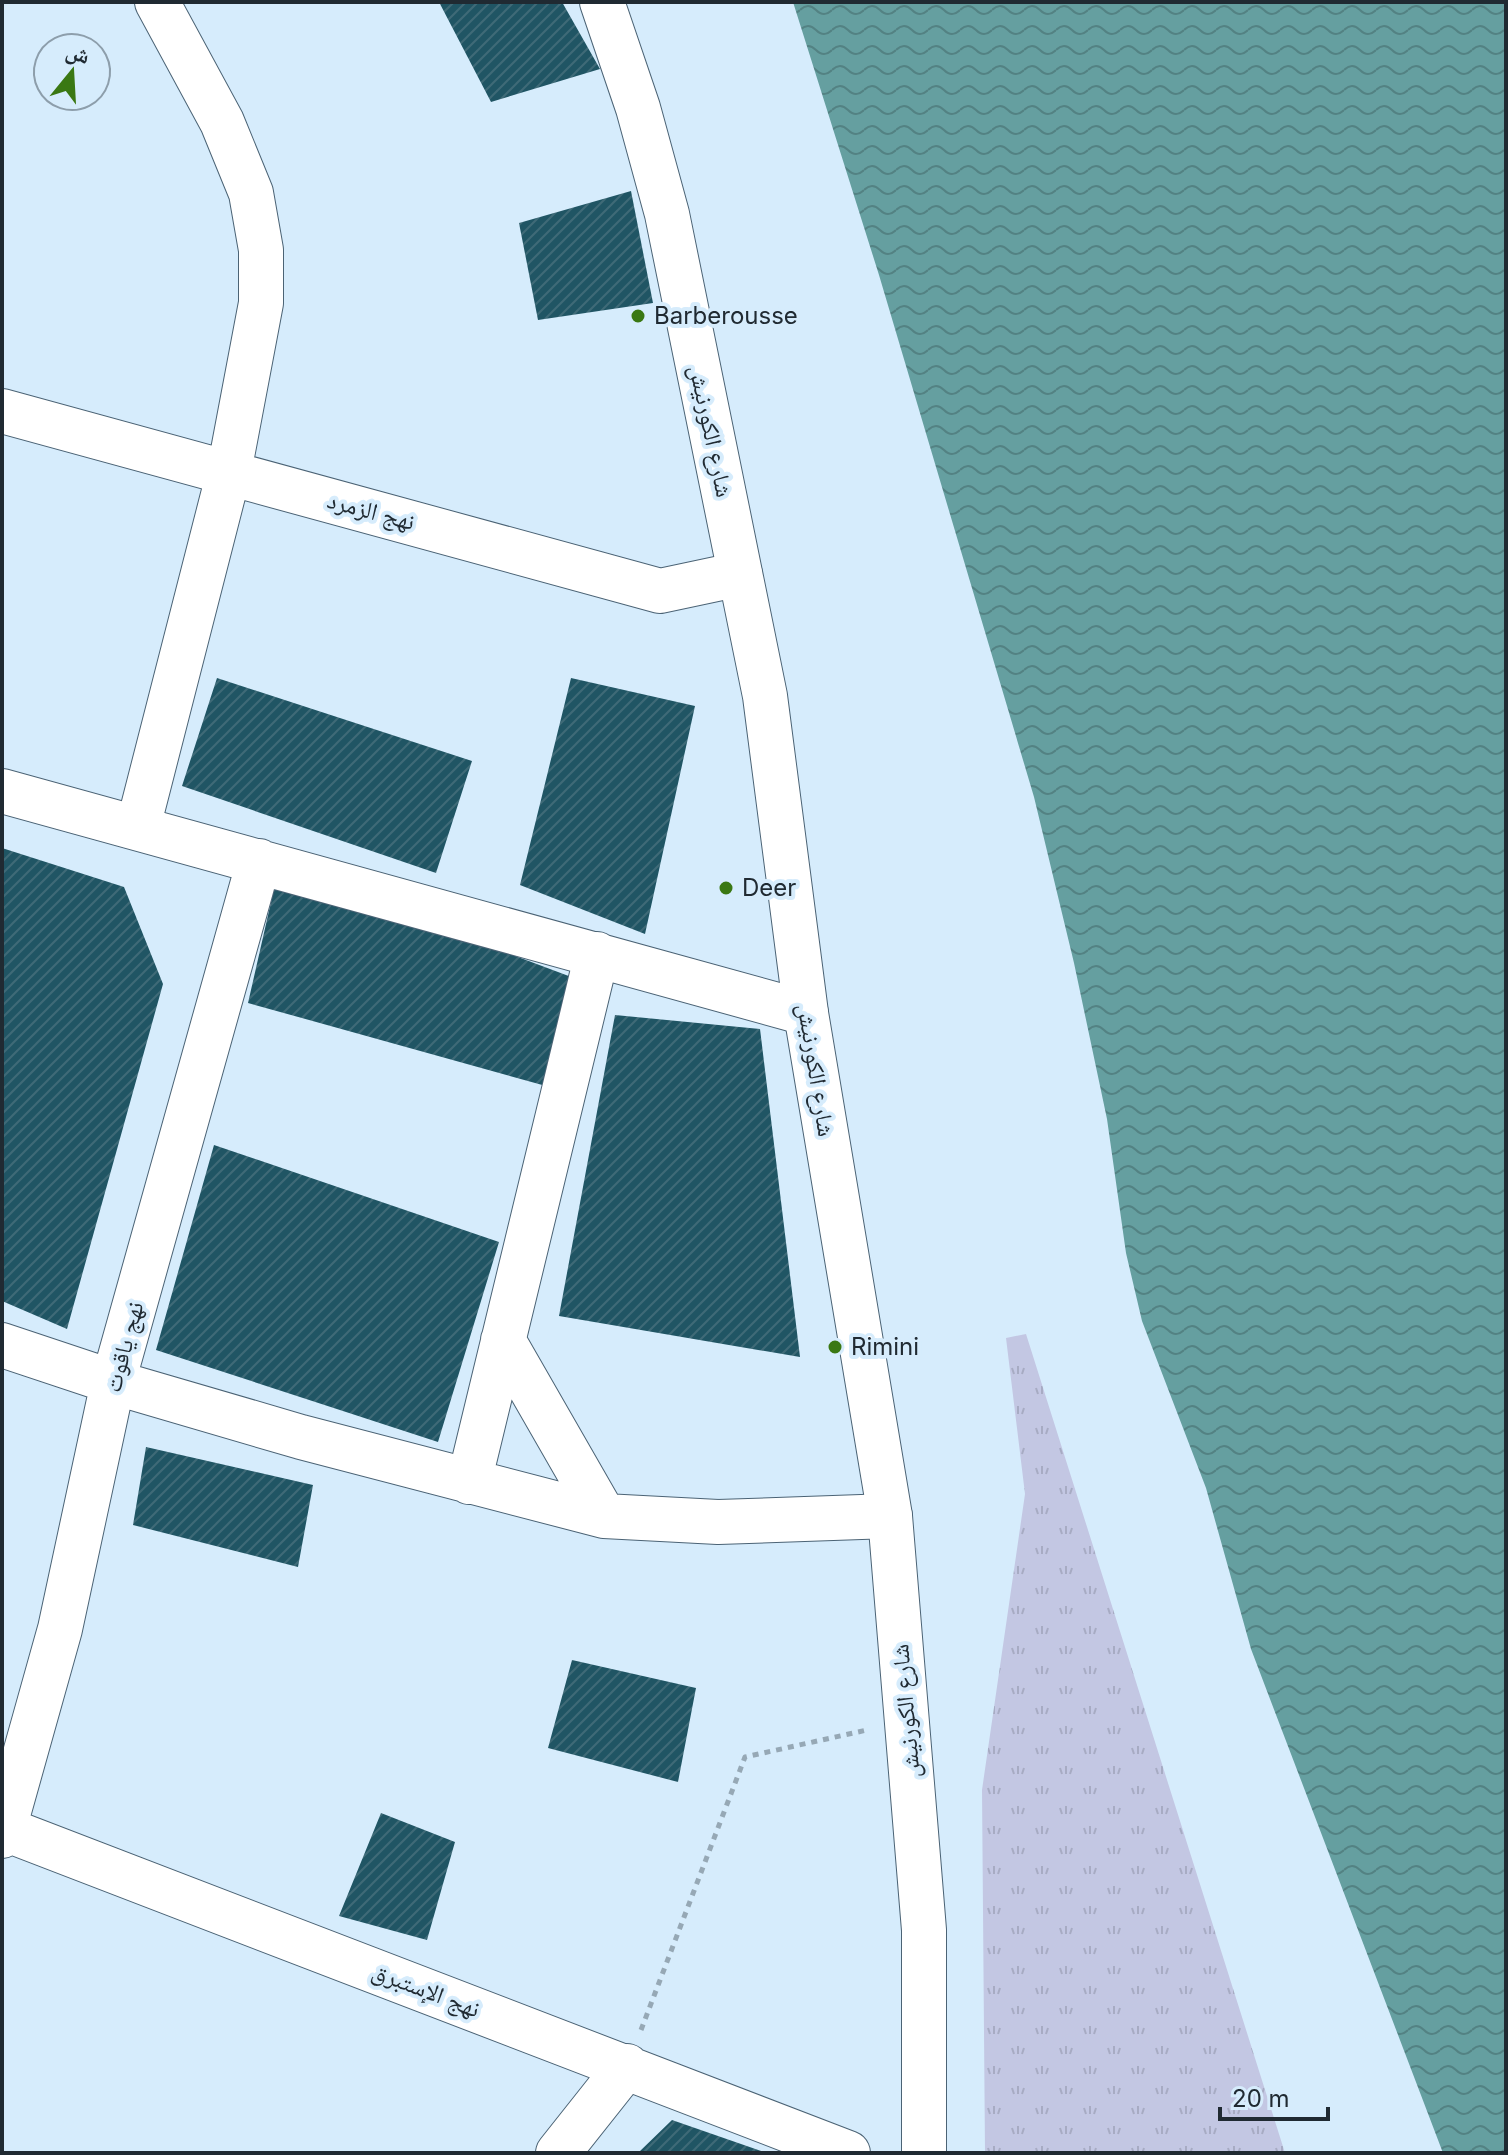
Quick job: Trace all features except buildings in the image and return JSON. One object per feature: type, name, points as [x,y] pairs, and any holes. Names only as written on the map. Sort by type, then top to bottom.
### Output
[{"type":"street","points":[[138,827],[229,472],[261,303],[261,250],[251,193],[222,122],[157,2]]},
{"type":"street","name":"شارع الكورنيش","points":[[602,2],[638,108],[667,214],[765,696],[806,1013],[890,1516],[924,1930],[924,2153]]},
{"type":"street","name":"نهج الزمرد","points":[[2,411],[660,591],[740,574]]},
{"type":"street","points":[[2,791],[806,1013]]},
{"type":"street","name":"نهج ياقوت","points":[[3,1831],[60,1629],[113,1382],[259,861]]},
{"type":"street","points":[[469,1482],[597,954]]},
{"type":"street","points":[[503,1340],[604,1516]]},
{"type":"street","points":[[2,1345],[113,1382],[469,1482],[604,1516],[718,1522],[890,1516]]},
{"type":"street","name":"نهج الإستبرق","points":[[3,1831],[627,2066],[848,2153]]},
{"type":"street","points":[[558,2153],[627,2066]]},
{"type":"path","points":[[627,2066],[745,1757],[907,1721]]},
{"type":"green space","points":[[1026,1334],[1285,2153],[985,2153],[982,1790],[1025,1494],[1006,1338]]},
{"type":"water","points":[[793,2],[1506,2],[1506,2153],[1443,2153],[1251,1649],[1206,1488],[1142,1321],[1126,1253],[1107,1119],[1034,797],[879,275]]},
{"type":"place","name":"Barberousse","points":[[638,316]]},
{"type":"place","name":"Deer","points":[[726,888]]},
{"type":"place","name":"Rimini","points":[[835,1347]]}]
